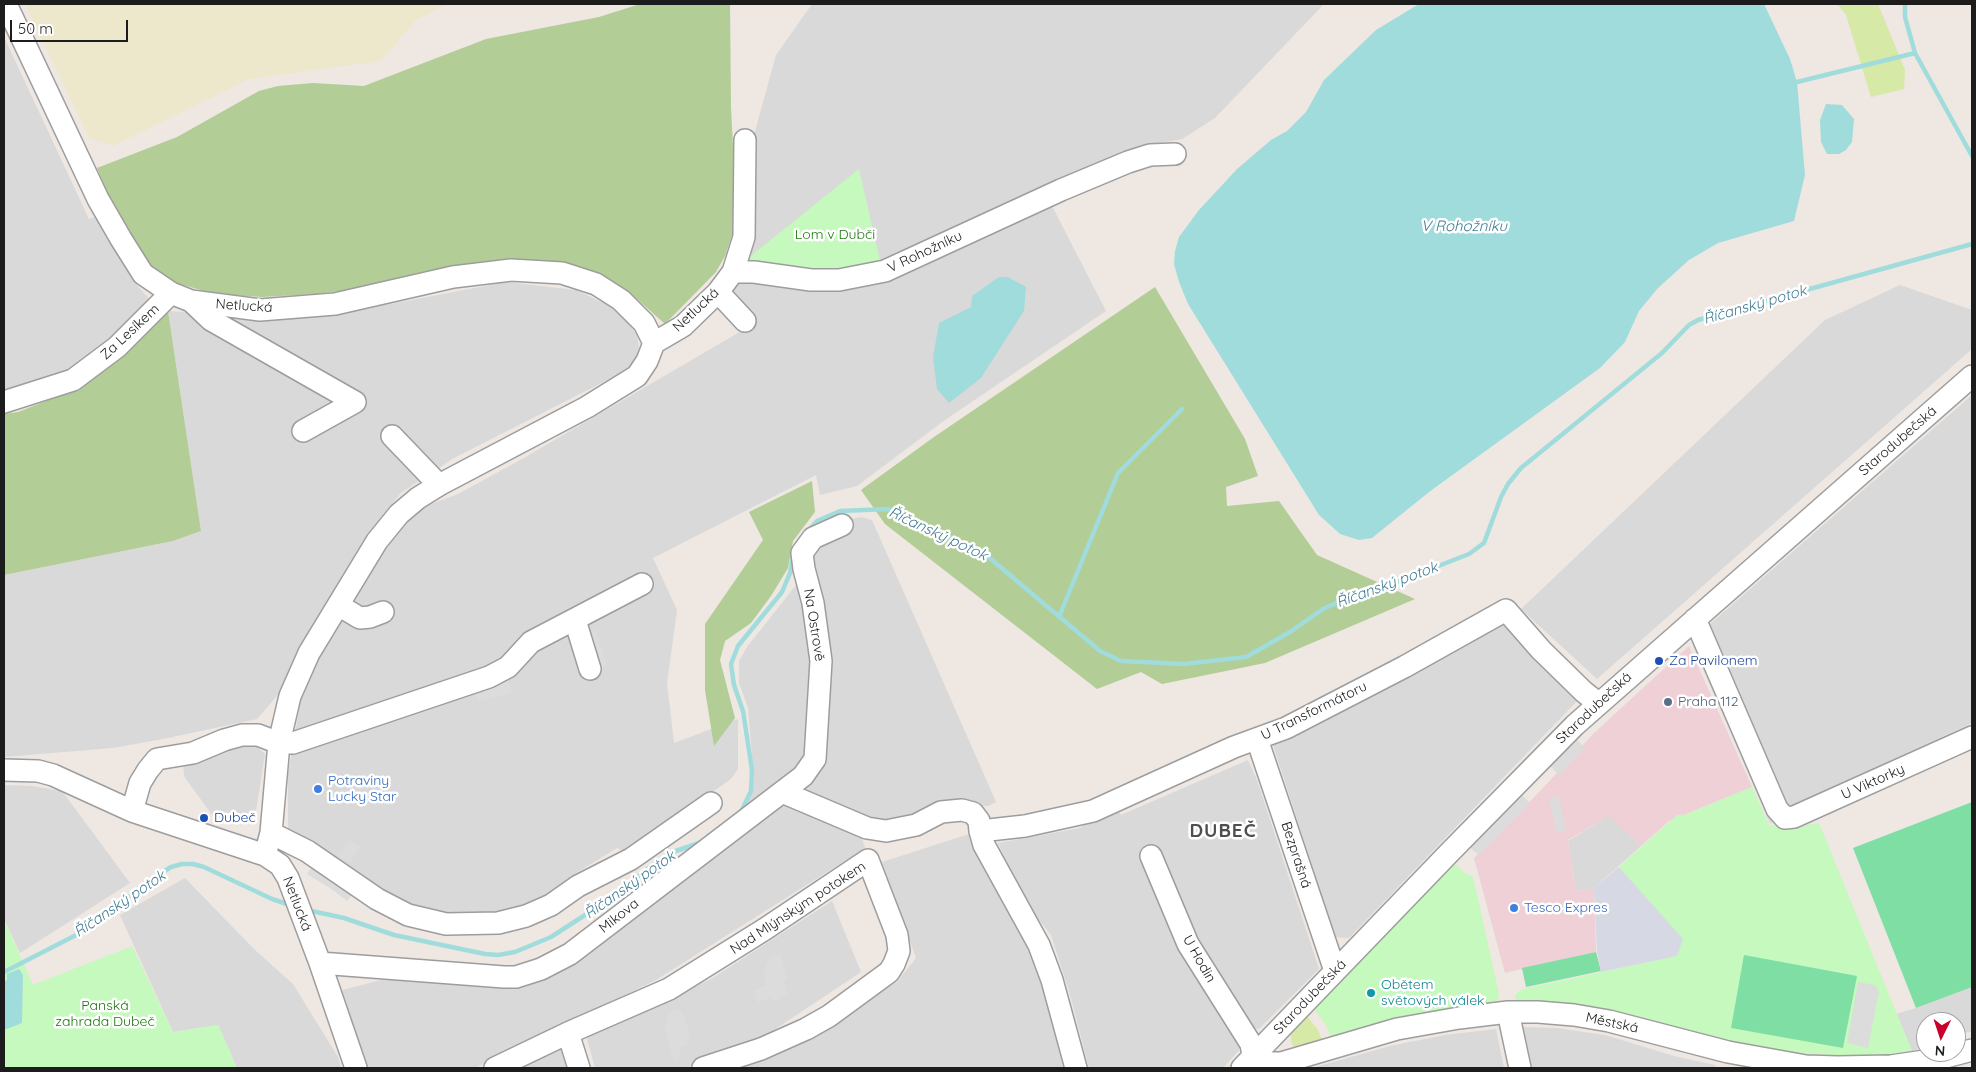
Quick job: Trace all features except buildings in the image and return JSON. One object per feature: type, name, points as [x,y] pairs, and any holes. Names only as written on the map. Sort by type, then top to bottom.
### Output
[{"type":"street","name":"Netlucká","points":[[6,4],[98,199],[121,239],[143,274],[171,293],[191,301],[260,310],[335,304],[454,277],[511,270],[562,273],[596,284],[621,300],[644,323],[654,343],[683,326],[718,292],[734,272]]},
{"type":"street","points":[[734,272],[744,237],[745,140]]},
{"type":"street","name":"V Rohožníku","points":[[734,272],[754,272],[820,280],[840,280],[885,271],[1061,190],[1128,162],[1150,155],[1175,154]]},
{"type":"street","points":[[718,292],[745,321]]},
{"type":"street","name":"Za Lesíkem","points":[[4,402],[73,380],[117,347],[171,293]]},
{"type":"street","points":[[191,301],[211,320],[355,402],[303,431]]},
{"type":"street","points":[[4,770],[38,771],[53,775],[132,811],[265,855],[271,833],[279,743],[290,696],[309,653],[377,541],[399,514],[418,498],[587,407],[637,376],[647,361],[654,343]]},
{"type":"street","name":"Starodubečská","points":[[1250,1065],[1335,971],[1524,775],[1598,703],[1972,376]]},
{"type":"street","points":[[392,436],[439,485]]},
{"type":"street","name":"Na Ostrově","points":[[782,792],[803,776],[815,759],[821,661],[813,602],[804,569],[802,553],[813,538],[842,525]]},
{"type":"street","points":[[132,811],[140,784],[157,759],[193,754],[224,740],[242,735],[258,735],[279,743],[293,743],[500,672],[508,667],[532,642],[642,584]]},
{"type":"street","points":[[338,605],[360,618],[370,617],[383,612]]},
{"type":"street","name":"U Transformátoru","points":[[976,822],[1025,826],[1093,811],[1234,747],[1286,728],[1506,610],[1547,656],[1598,703]]},
{"type":"street","name":"U Viktorky","points":[[1695,619],[1777,809],[1785,818],[1794,817],[1972,737]]},
{"type":"street","points":[[576,620],[590,669]]},
{"type":"street","name":"Bezprašná","points":[[1257,739],[1335,971]]},
{"type":"street","points":[[782,792],[867,828],[886,831],[916,825],[941,812],[962,810],[976,822],[984,844],[1039,945],[1052,980],[1076,1068]]},
{"type":"street","name":"Mikova","points":[[320,963],[516,978],[541,969],[570,954],[782,792]]},
{"type":"street","points":[[271,833],[307,851],[377,899],[408,915],[446,924],[498,923],[526,916],[551,905],[578,886],[631,859],[712,802]]},
{"type":"street","name":"Netlucká","points":[[265,855],[280,865],[288,878],[356,1068]]},
{"type":"street","name":"U Hodin","points":[[1151,856],[1188,944],[1250,1044],[1250,1065]]},
{"type":"street","name":"Nad Mlýnským potokem","points":[[495,1068],[568,1033],[669,989],[765,929],[868,860],[897,936],[898,951],[889,972],[829,1016],[806,1028],[761,1049],[703,1068]]},
{"type":"street","points":[[1508,1012],[1520,1068]]},
{"type":"street","name":"Městská","points":[[1250,1065],[1281,1063],[1398,1029],[1459,1018],[1508,1012],[1565,1014],[1609,1021],[1730,1060],[1806,1066],[1891,1067],[1938,1059],[1972,1050]]},
{"type":"street","points":[[568,1033],[579,1068]]},
{"type":"shaded area","points":[[25,4],[448,4],[416,20],[381,61],[249,79],[113,146],[89,138]]},
{"type":"shaded area","points":[[812,4],[1324,4],[1215,118],[1182,139],[1135,148],[1043,188],[881,265],[819,273],[749,262],[754,135],[776,55]]},
{"type":"shaded area","points":[[4,37],[89,219],[98,216],[134,282],[152,302],[128,329],[64,377],[4,394]]},
{"type":"shaded area","points":[[1050,202],[1106,311],[945,420],[857,486],[820,495],[816,475],[653,558],[677,610],[667,683],[674,743],[738,719],[738,769],[731,779],[626,853],[617,848],[576,873],[537,901],[508,914],[432,915],[414,913],[288,830],[288,774],[302,693],[316,661],[396,528],[418,509],[458,494],[522,459],[755,323],[727,294],[738,284],[755,282],[805,288],[885,282]]},
{"type":"shaded area","points":[[506,282],[576,290],[619,310],[637,335],[640,353],[631,368],[454,458],[401,493],[368,533],[335,587],[277,696],[257,719],[113,748],[4,757],[4,575],[173,541],[201,531],[168,311],[288,319],[396,303]]},
{"type":"shaded area","points":[[1900,285],[1972,310],[1972,349],[1597,679],[1521,609],[1825,320]]},
{"type":"shaded area","points":[[1972,395],[1972,723],[1789,807],[1710,624]]},
{"type":"shaded area","points":[[861,517],[872,520],[996,802],[988,806],[934,805],[895,825],[877,823],[806,798],[806,781],[819,763],[807,555],[842,521]]},
{"type":"shaded area","points":[[800,580],[817,662],[811,758],[741,819],[737,812],[750,797],[754,779],[748,708],[739,683],[739,661],[747,647]]},
{"type":"shaded area","points":[[1504,623],[1578,700],[1349,938],[1335,937],[1273,745]]},
{"type":"shaded area","points":[[596,630],[607,665],[596,669],[586,633]]},
{"type":"shaded area","points":[[1700,644],[1775,820],[1770,824],[1693,646]]},
{"type":"shaded area","points":[[1689,646],[1752,787],[1669,821],[1641,846],[1608,816],[1568,840],[1576,891],[1594,888],[1596,952],[1505,973],[1474,858],[1594,733]]},
{"type":"shaded area","points":[[508,680],[512,692],[478,702],[475,691]]},
{"type":"shaded area","points":[[1576,739],[1585,748],[1559,775],[1550,766]]},
{"type":"shaded area","points":[[241,742],[254,744],[265,754],[255,817],[231,820],[212,815],[184,776],[183,762]]},
{"type":"shaded area","points":[[1248,760],[1257,780],[1319,969],[1259,1029],[1252,1028],[1199,945],[1158,846],[1141,854],[1178,945],[1242,1047],[1223,1068],[1089,1068],[1069,991],[1051,935],[1032,911],[1017,885],[998,843],[1080,828],[1091,820],[1116,808],[1121,815]]},
{"type":"shaded area","points":[[4,785],[32,786],[62,791],[130,883],[20,953],[4,919]]},
{"type":"shaded area","points":[[1521,794],[1530,803],[1479,855],[1468,846]]},
{"type":"shaded area","points":[[1559,796],[1566,830],[1556,832],[1549,799]]},
{"type":"shaded area","points":[[784,798],[861,835],[865,848],[656,980],[475,1068],[367,1068],[342,990],[389,978],[513,987]]},
{"type":"shaded area","points":[[1608,815],[1641,846],[1594,888],[1576,891],[1568,841]]},
{"type":"shaded area","points":[[969,834],[1014,914],[1024,938],[1048,1004],[1063,1068],[731,1068],[783,1051],[897,982],[916,958],[882,862]]},
{"type":"shaded area","points":[[350,840],[361,847],[349,863],[338,856]]},
{"type":"shaded area","points":[[314,863],[356,890],[347,901],[307,874]]},
{"type":"shaded area","points":[[1619,867],[1683,939],[1677,956],[1601,972],[1597,952],[1594,888]]},
{"type":"shaded area","points":[[185,878],[254,949],[293,984],[338,1057],[341,1068],[237,1068],[218,1025],[173,1032],[120,915]]},
{"type":"shaded area","points":[[832,901],[861,972],[762,1038],[686,1068],[595,1068],[586,1035],[711,979]]},
{"type":"shaded area","points":[[780,954],[787,978],[784,983],[788,993],[773,1002],[770,997],[758,1003],[753,991],[767,985],[763,973],[769,958]]},
{"type":"shaded area","points":[[1858,982],[1875,985],[1879,991],[1868,1048],[1847,1043]]},
{"type":"shaded area","points":[[1972,987],[1972,1031],[1966,1033],[1966,1012],[1916,1012],[1916,1050],[1912,1051],[1896,1014]]},
{"type":"shaded area","points":[[681,1009],[691,1037],[686,1039],[688,1044],[679,1047],[682,1058],[674,1061],[664,1028],[670,1012]]},
{"type":"shaded area","points":[[1523,1027],[1557,1028],[1605,1035],[1674,1056],[1715,1065],[1717,1068],[1532,1068]]},
{"type":"shaded area","points":[[1496,1029],[1504,1068],[1312,1068],[1390,1046],[1445,1035]]},
{"type":"shaded area","points":[[560,1047],[567,1068],[514,1068]]},
{"type":"green space","points":[[640,4],[730,4],[731,107],[736,207],[733,232],[725,256],[716,272],[665,324],[636,298],[597,274],[364,288],[316,294],[262,297],[215,294],[176,283],[149,267],[118,217],[97,168],[177,137],[259,91],[278,86],[313,83],[364,86],[486,39],[599,17]]},
{"type":"green space","points":[[1837,4],[1878,4],[1905,70],[1904,89],[1871,97],[1846,15]]},
{"type":"green space","name":"Lom v Dubči","points":[[859,169],[881,265],[797,274],[763,261],[747,259]]},
{"type":"green space","points":[[1155,287],[1245,439],[1258,476],[1226,487],[1227,506],[1279,501],[1317,555],[1415,599],[1265,663],[1162,684],[1141,672],[1097,689],[885,524],[861,490],[934,437]]},
{"type":"green space","points":[[168,311],[201,531],[173,541],[4,575],[4,414],[18,412],[82,387]]},
{"type":"green space","points":[[812,481],[815,512],[793,541],[788,568],[771,596],[751,623],[725,641],[720,660],[735,718],[714,746],[705,690],[705,624],[763,540],[749,512]]},
{"type":"green space","points":[[1752,787],[1769,825],[1790,828],[1819,823],[1912,1051],[1872,1057],[1804,1053],[1745,1045],[1633,1015],[1564,1003],[1516,1001],[1515,996],[1523,989],[1677,956],[1682,939],[1619,867],[1677,815],[1681,814],[1682,816]]},
{"type":"green space","points":[[1972,802],[1972,987],[1916,1008],[1853,848]]},
{"type":"green space","points":[[1453,862],[1465,873],[1473,877],[1499,994],[1497,1003],[1333,1040],[1325,1024],[1314,1009]]},
{"type":"green space","name":"Panská zahrada Dubeč","points":[[4,919],[33,985],[132,946],[173,1032],[218,1025],[237,1068],[4,1068]]},
{"type":"green space","points":[[1596,952],[1601,971],[1526,987],[1522,968]]},
{"type":"green space","points":[[1744,955],[1857,976],[1843,1048],[1731,1028]]},
{"type":"green space","points":[[1306,1015],[1318,1030],[1323,1043],[1299,1049],[1292,1045],[1290,1031]]},
{"type":"water","name":"V Rohožníku","points":[[1419,4],[1764,4],[1790,59],[1797,82],[1805,175],[1794,221],[1718,243],[1689,260],[1658,288],[1639,311],[1625,342],[1600,368],[1429,492],[1372,538],[1359,540],[1340,534],[1319,515],[1188,304],[1174,264],[1175,251],[1179,237],[1199,210],[1237,169],[1271,140],[1287,131],[1306,112],[1324,80],[1376,30]]},
{"type":"water","points":[[1826,104],[1842,105],[1854,119],[1852,142],[1846,150],[1839,154],[1827,154],[1821,142],[1820,120]]},
{"type":"water","points":[[999,277],[1008,277],[1026,287],[1024,311],[981,378],[949,403],[937,389],[933,357],[939,323],[971,307],[972,296]]},
{"type":"water","points":[[19,969],[23,975],[22,1023],[4,1030],[4,982],[7,980],[7,974]]},
{"type":"waterway","name":"Říčanský potok","points":[[1905,4],[1905,17],[1915,53],[1972,156]]},
{"type":"waterway","points":[[1797,82],[1915,53]]},
{"type":"waterway","name":"Říčanský potok","points":[[809,530],[817,521],[840,511],[889,509],[985,554],[1100,651],[1121,661],[1184,664],[1246,657],[1290,632],[1323,609],[1372,587],[1400,581],[1469,554],[1484,543],[1501,497],[1508,484],[1521,468],[1662,353],[1689,325],[1698,320],[1972,244]]},
{"type":"waterway","points":[[1059,617],[1118,473],[1182,409]]},
{"type":"waterway","name":"Říčanský potok","points":[[741,812],[751,791],[752,770],[743,711],[734,685],[731,664],[738,646],[782,592],[790,573],[793,556]]},
{"type":"waterway","name":"Říčanský potok","points":[[307,910],[344,918],[394,935],[498,955],[515,952],[551,937],[616,895],[651,866],[673,852],[699,843]]},
{"type":"waterway","name":"Říčanský potok","points":[[4,972],[82,932],[152,879],[171,867],[182,864],[204,867],[272,899],[290,905]]},
{"type":"place","name":"Za Pavilonem","points":[[1659,661]]},
{"type":"place","name":"Praha 112","points":[[1668,702]]},
{"type":"place","name":"Potraviny Lucky Star","points":[[318,789]]},
{"type":"place","name":"Dubeč","points":[[204,818]]},
{"type":"place","name":"Tesco Expres","points":[[1514,908]]},
{"type":"place","name":"Obětem světových válek","points":[[1371,993]]},
{"type":"district","name":"DUBEČ","points":[[1223,831]]}]
